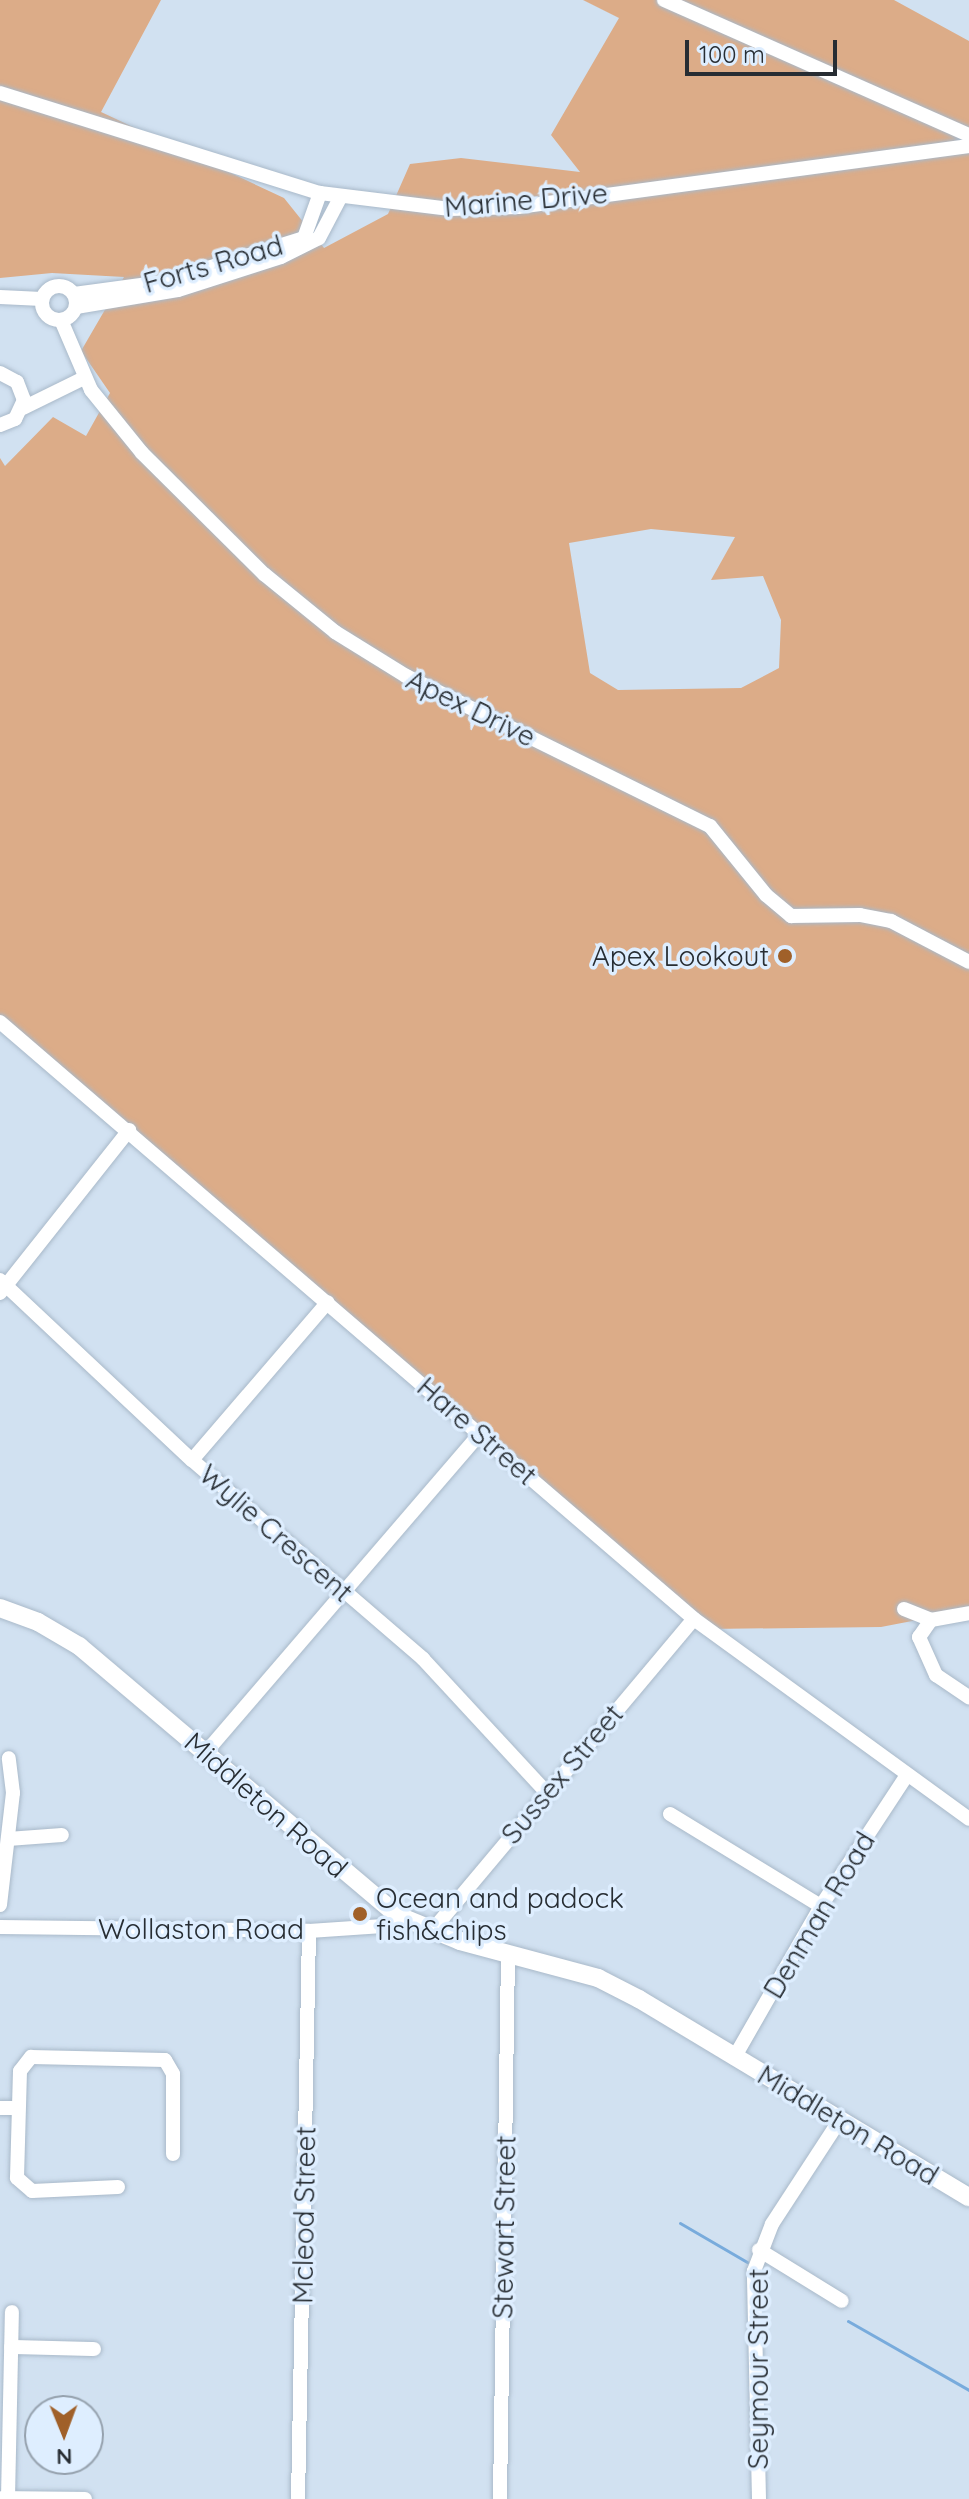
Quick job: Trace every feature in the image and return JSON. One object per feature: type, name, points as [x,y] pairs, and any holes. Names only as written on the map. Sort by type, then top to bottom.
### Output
[{"type":"main road","name":"Middleton Road","points":[[0,1608],[38,1622],[79,1646],[399,1916],[432,1931],[508,1956],[598,1978],[841,2118],[969,2197]]},
{"type":"street","points":[[664,0],[969,135]]},
{"type":"street","name":"Marine Drive","points":[[0,93],[320,193],[419,207],[518,207],[969,146]]},
{"type":"street","name":"Forts Road","points":[[75,300],[163,282],[304,238],[320,193]]},
{"type":"street","name":"Forts Road","points":[[75,300],[178,290],[281,257],[319,238],[340,198]]},
{"type":"street","points":[[0,297],[42,299],[56,286],[75,300],[61,320],[46,314],[42,299]]},
{"type":"street","name":"Apex Drive","points":[[61,320],[84,378],[142,453],[228,541],[294,600],[366,654],[710,826],[766,895],[791,916],[860,915],[891,921],[969,962]]},
{"type":"street","points":[[0,373],[21,388],[23,408]]},
{"type":"street","points":[[0,425],[23,408],[84,378]]},
{"type":"street","name":"Hare Street","points":[[0,1022],[694,1619],[969,1819]]},
{"type":"street","points":[[2,1286],[129,1130]]},
{"type":"street","name":"Wylie Crescent","points":[[2,1286],[192,1460],[423,1659],[546,1792]]},
{"type":"street","points":[[192,1460],[328,1302]]},
{"type":"street","points":[[207,1751],[480,1434]]},
{"type":"street","points":[[904,1609],[931,1620],[969,1613]]},
{"type":"street","name":"Sussex Street","points":[[432,1931],[694,1619]]},
{"type":"street","points":[[931,1620],[919,1637],[936,1675],[969,1697]]},
{"type":"street","points":[[0,1905],[13,1793],[9,1758]]},
{"type":"street","name":"Denman Road","points":[[734,2058],[821,1906],[907,1775]]},
{"type":"street","points":[[670,1814],[821,1906]]},
{"type":"street","points":[[8,1839],[62,1835]]},
{"type":"street","name":"Wollaston Road","points":[[0,1927],[309,1931],[383,1926],[399,1916]]},
{"type":"street","name":"Mcleod Street","points":[[298,2499],[309,1931]]},
{"type":"street","name":"Stewart Street","points":[[500,2499],[508,1956]]},
{"type":"street","points":[[118,2187],[32,2191],[17,2178],[16,2108],[20,2071],[31,2057],[156,2057],[165,2060],[173,2074],[173,2154]]},
{"type":"street","points":[[0,2108],[16,2108]]},
{"type":"street","name":"Seymour Street","points":[[759,2499],[752,2280],[759,2250],[841,2118]]},
{"type":"street","points":[[759,2250],[842,2301]]},
{"type":"street","points":[[12,2312],[4,2498],[85,2499]]},
{"type":"street","points":[[11,2347],[94,2349]]},
{"type":"shaded area","points":[[0,0],[161,0],[101,112],[284,198],[324,248],[388,214],[410,164],[461,158],[580,172],[551,135],[619,18],[583,0],[894,0],[969,41],[969,1610],[881,1627],[708,1629],[0,1023],[0,458],[5,466],[53,417],[86,436],[110,393],[81,351],[124,277],[52,273],[0,278]],"holes":[[[651,529],[735,537],[711,580],[763,576],[781,620],[779,668],[741,688],[618,690],[590,673],[569,543]]]},
{"type":"waterway","points":[[680,2223],[747,2262]]},
{"type":"waterway","points":[[848,2321],[969,2390]]},
{"type":"place","name":"Apex Lookout","points":[[785,956]]},
{"type":"place","name":"Ocean and padock fish&chips","points":[[360,1914]]}]
